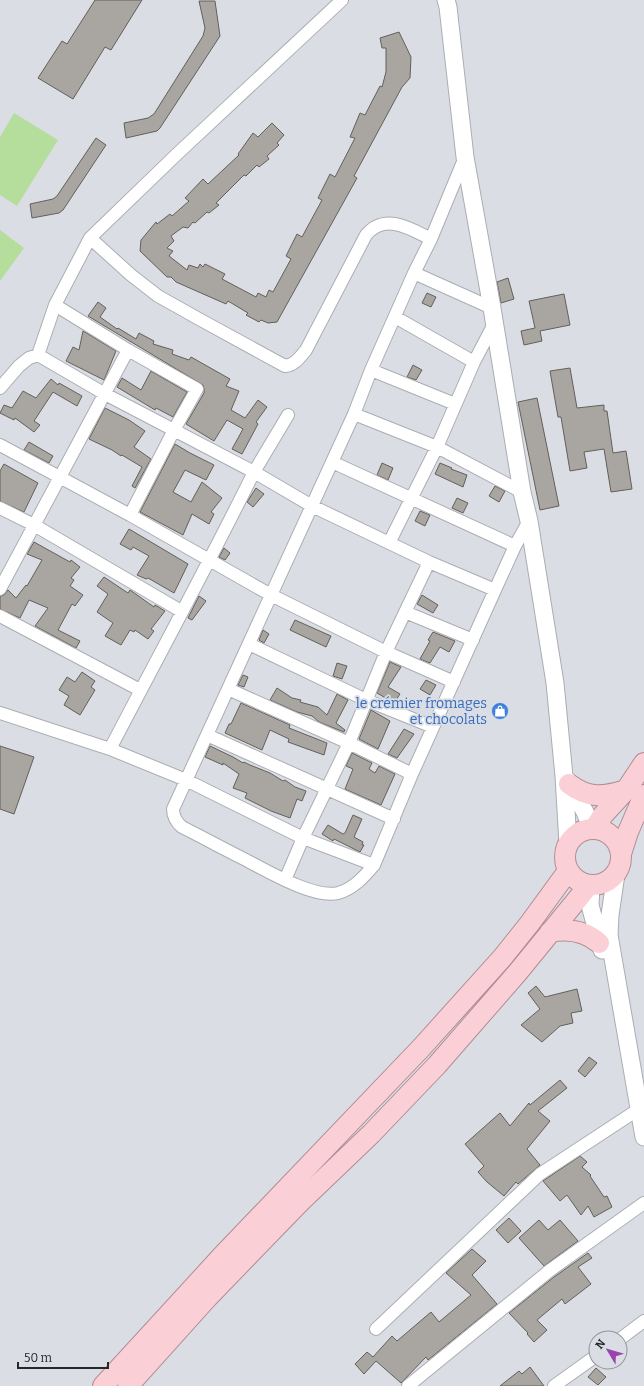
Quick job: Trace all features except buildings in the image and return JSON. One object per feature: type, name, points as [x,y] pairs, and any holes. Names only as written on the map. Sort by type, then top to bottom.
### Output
[{"type":"highway","points":[[621,854],[631,825],[635,793],[644,763]]},
{"type":"highway","points":[[567,780],[580,792],[593,796],[635,793]]},
{"type":"highway","points":[[593,829],[603,815],[635,793]]},
{"type":"highway","points":[[593,829],[604,831],[613,838],[620,848],[621,861],[616,874],[605,883],[590,885],[577,880],[568,871],[565,858],[568,844],[584,830],[593,829]]},
{"type":"highway","points":[[103,1386],[223,1255],[421,1048],[497,963],[530,923],[568,871]]},
{"type":"highway","points":[[130,1385],[219,1286],[300,1202],[371,1134],[437,1065],[518,972],[590,885]]},
{"type":"highway","points":[[550,932],[565,930],[580,932],[594,938],[599,943]]},
{"type":"main road","points":[[446,0],[465,156],[522,492],[529,521],[555,683],[567,780],[568,844]]},
{"type":"main road","points":[[567,780],[593,829]]},
{"type":"main road","points":[[616,874],[612,894],[610,935],[644,1137]]},
{"type":"main road","points":[[590,885],[590,905],[599,943],[605,954],[613,959]]},
{"type":"street","points":[[38,355],[55,305],[90,238],[342,0]]},
{"type":"street","points":[[465,156],[431,239],[414,273],[371,370],[354,414],[173,809],[173,816],[176,822],[182,827],[285,880],[314,891],[338,893],[353,886],[365,876],[374,865],[433,727],[515,546],[529,521]]},
{"type":"street","points":[[90,238],[131,275],[158,296],[285,366],[292,365],[306,350],[370,230],[378,225],[390,223],[403,226],[431,239]]},
{"type":"street","points":[[389,543],[437,447],[493,316],[414,273]]},
{"type":"street","points":[[55,305],[128,350],[197,389],[130,515]]},
{"type":"street","points":[[395,317],[474,362]]},
{"type":"street","points":[[0,589],[128,350]]},
{"type":"street","points":[[0,388],[19,366],[29,358],[38,355],[105,394],[254,472],[312,506],[429,562],[495,590]]},
{"type":"street","points":[[371,370],[455,404]]},
{"type":"street","points":[[354,414],[437,447],[522,492]]},
{"type":"street","points":[[110,749],[181,611],[210,560],[254,472],[288,415]]},
{"type":"street","points":[[0,445],[130,515],[271,595],[386,652],[454,682]]},
{"type":"street","points":[[332,462],[515,546]]},
{"type":"street","points":[[0,508],[34,525],[181,611]]},
{"type":"street","points":[[285,880],[303,838],[349,743],[386,652],[429,562]]},
{"type":"street","points":[[405,612],[473,640]]},
{"type":"street","points":[[0,616],[140,690]]},
{"type":"street","points":[[249,644],[366,700],[433,727]]},
{"type":"street","points":[[228,689],[349,743],[412,774]]},
{"type":"street","points":[[0,713],[110,749],[186,780],[303,838],[374,865]]},
{"type":"street","points":[[207,735],[394,819]]},
{"type":"street","points":[[376,1329],[540,1174],[639,1109]]},
{"type":"street","points":[[408,1386],[549,1271],[644,1203]]},
{"type":"street","points":[[628,1333],[644,1321]]},
{"type":"street","points":[[554,1386],[588,1362]]},
{"type":"green space","points":[[14,113],[58,140],[17,206],[0,195],[0,137]]},
{"type":"green space","points":[[0,230],[24,248],[0,281]]},
{"type":"place","name":"le crémier fromages et chocolats","points":[[500,711]]}]
